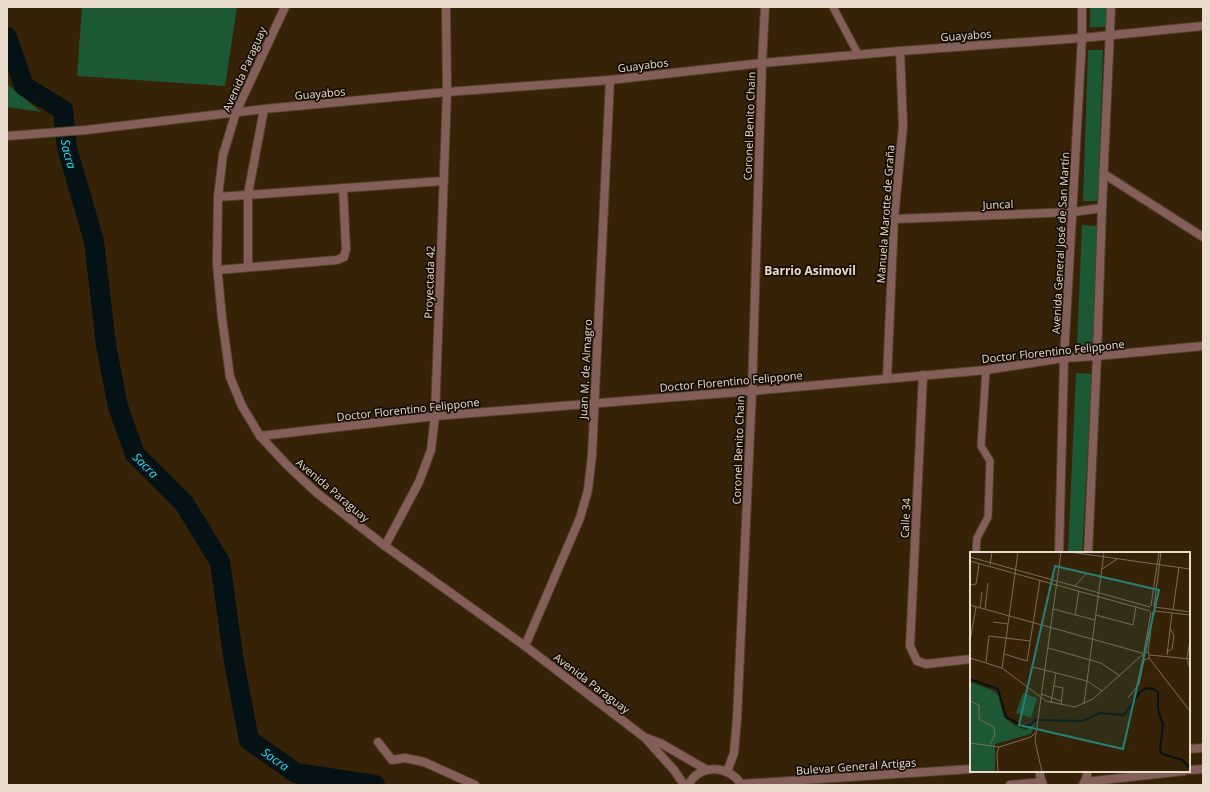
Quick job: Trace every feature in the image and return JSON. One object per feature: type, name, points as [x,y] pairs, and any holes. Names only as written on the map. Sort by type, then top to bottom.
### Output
[{"type":"street","name":"Avenida Paraguay","points":[[285,7],[236,112],[223,155],[218,197],[218,270],[222,318],[230,377],[242,406],[260,436],[287,465],[317,493],[385,546],[525,646],[644,737],[662,744],[707,770]]},
{"type":"street","name":"Proyectada 42","points":[[385,546],[419,482],[431,450],[435,416],[447,92],[446,7]]},
{"type":"street","name":"Coronel Benito Chain","points":[[727,772],[734,753],[736,733],[752,391],[765,7]]},
{"type":"street","name":"Avenida General José de San Martín","points":[[1059,552],[1064,358],[1082,38],[1082,7]]},
{"type":"street","points":[[1088,552],[1098,356],[1102,208],[1111,7]]},
{"type":"street","name":"Guayabos","points":[[7,136],[86,130],[264,109],[447,92],[610,80],[858,54],[1082,38],[1203,26]]},
{"type":"street","name":"Manuela Marotte de Graña","points":[[887,379],[894,219],[903,126],[900,51]]},
{"type":"street","name":"Juan M. de Almagro","points":[[525,646],[580,518],[588,490],[592,455],[610,80]]},
{"type":"street","points":[[248,268],[248,194],[264,109]]},
{"type":"street","points":[[1104,174],[1203,237]]},
{"type":"street","points":[[218,197],[444,181]]},
{"type":"street","points":[[218,270],[336,260],[344,257],[346,249],[343,188]]},
{"type":"street","name":"Juncal","points":[[894,219],[1073,212],[1102,208]]},
{"type":"street","name":"Doctor Florentino Felippone","points":[[260,436],[435,416],[752,391],[986,370],[1064,358],[1203,346]]},
{"type":"street","name":"Calle 34","points":[[924,375],[910,646],[916,661],[926,664],[970,659]]},
{"type":"street","points":[[644,737],[674,770],[684,785]]},
{"type":"street","points":[[378,742],[392,760],[405,758],[424,762],[475,785]]},
{"type":"street","points":[[1190,749],[1203,748]]},
{"type":"street","name":"Bulevar General Artigas","points":[[742,785],[970,769]]},
{"type":"street","points":[[1190,770],[1203,769]]},
{"type":"street","points":[[688,785],[694,777],[707,770],[721,770],[733,775],[742,785]]},
{"type":"street","points":[[1010,785],[1042,784],[1040,772]]},
{"type":"street","points":[[1087,772],[1084,784],[1176,772]]},
{"type":"lane","points":[[833,7],[858,54]]},
{"type":"lane","points":[[976,552],[977,538],[988,517],[990,461],[981,446],[986,370]]},
{"type":"green space","points":[[82,7],[237,7],[225,86],[77,76]]},
{"type":"green space","points":[[1090,7],[1106,7],[1106,27],[1090,27]]},
{"type":"green space","points":[[1088,50],[1103,50],[1098,201],[1083,201]]},
{"type":"green space","points":[[7,84],[41,112],[7,107]]},
{"type":"green space","points":[[1082,225],[1097,226],[1093,349],[1077,348]]},
{"type":"green space","points":[[1076,373],[1092,374],[1082,552],[1068,552]]},
{"type":"waterway","name":"Sacra","points":[[7,37],[24,86],[63,110],[67,148],[94,241],[106,345],[118,407],[135,454],[184,503],[220,562],[234,662],[249,740],[296,773],[375,785]]},
{"type":"district","name":"Barrio Asimovil","points":[[810,270]]}]
